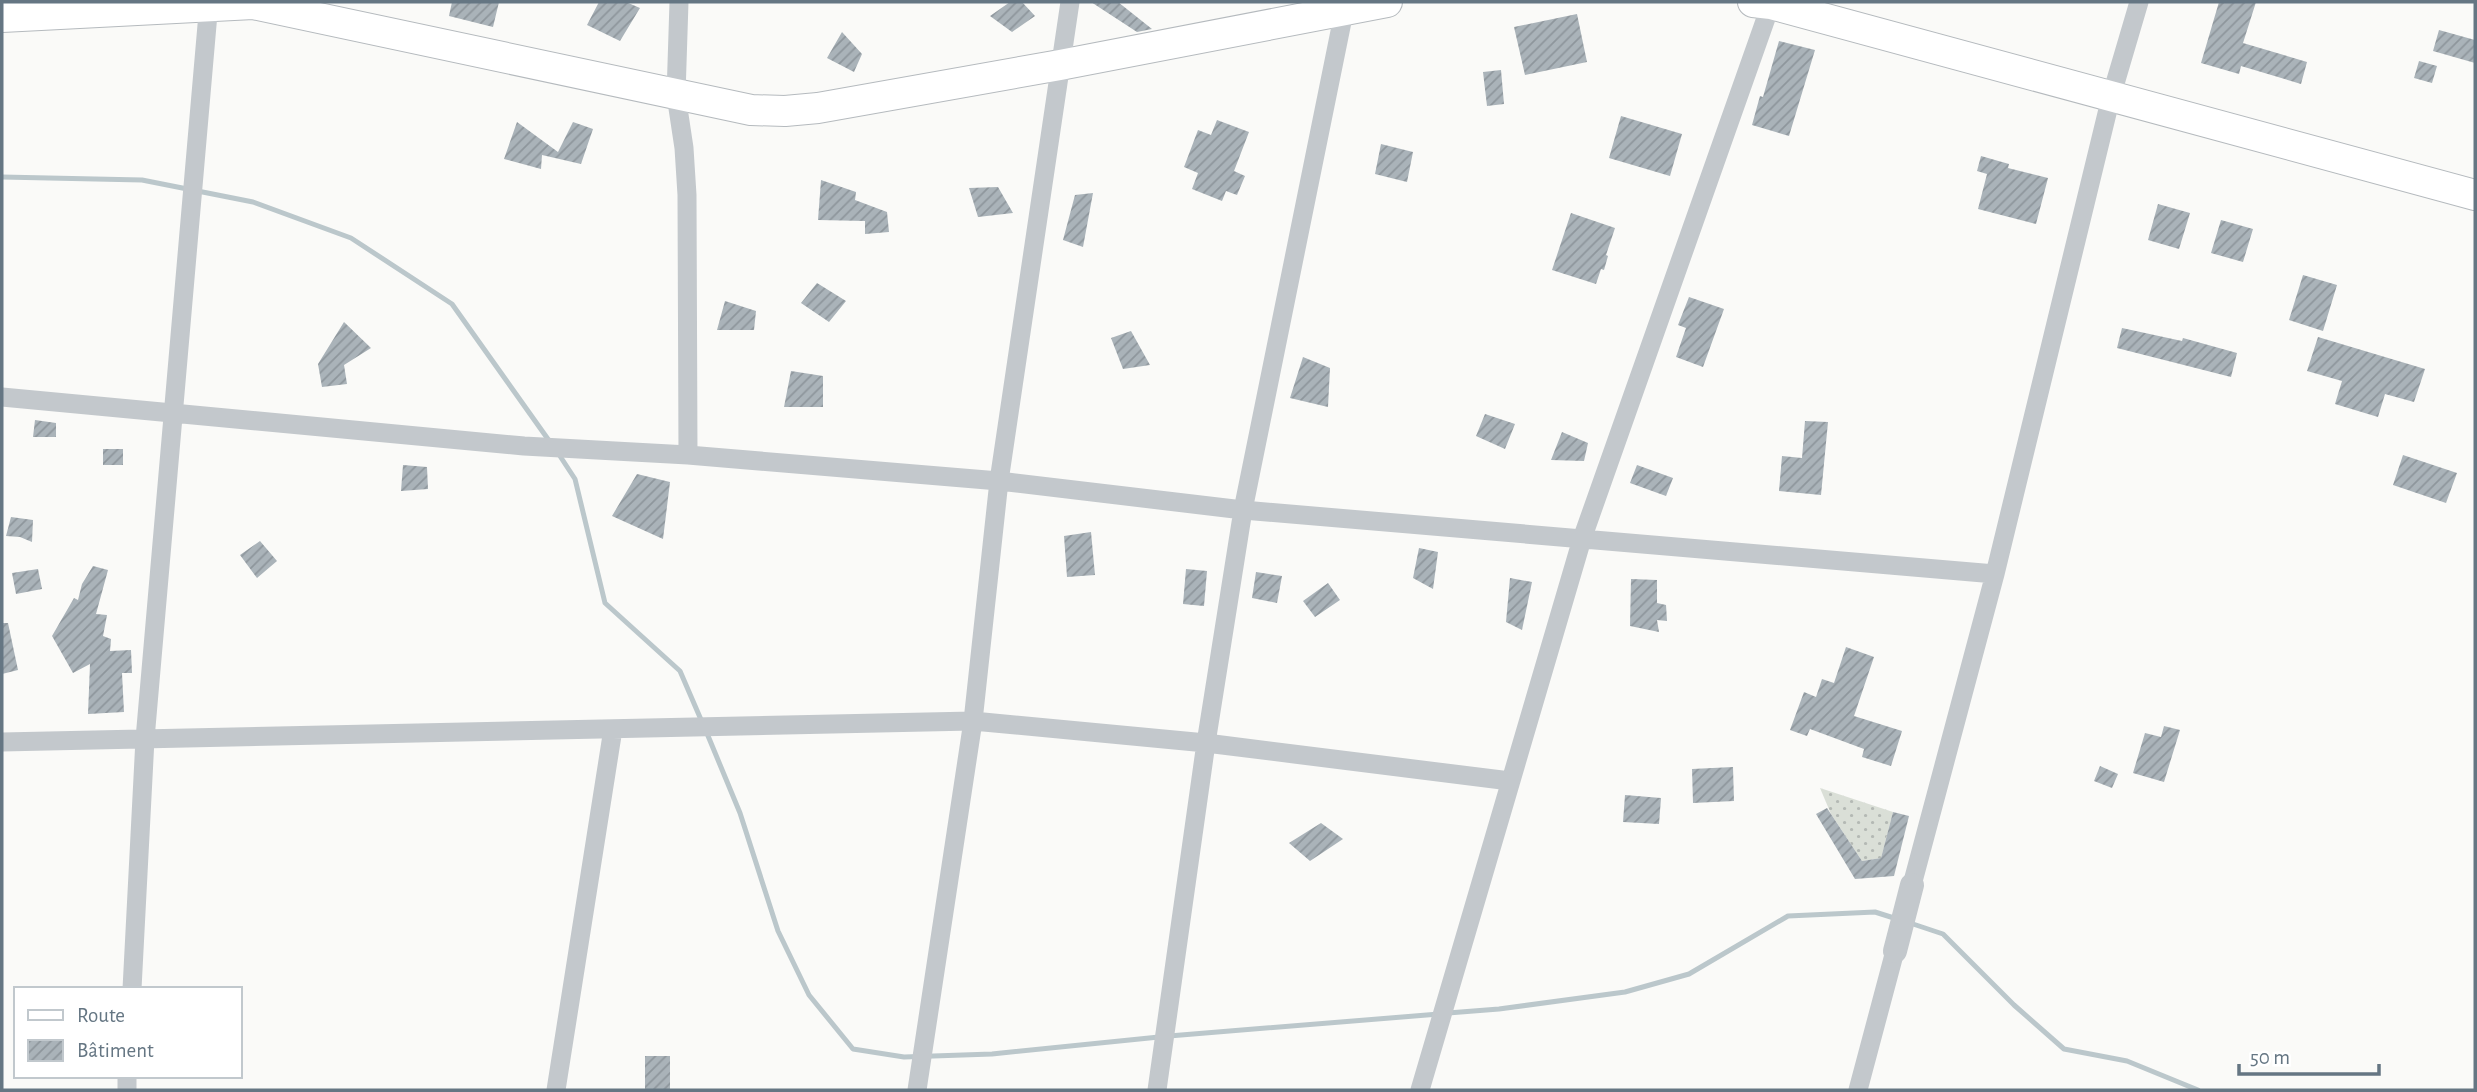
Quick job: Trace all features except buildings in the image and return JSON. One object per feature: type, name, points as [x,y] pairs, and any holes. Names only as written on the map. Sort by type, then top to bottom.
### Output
[{"type":"main road","points":[[2,17],[253,3],[676,95],[751,110],[785,111],[818,108],[1060,65],[1344,5],[1387,2]]},
{"type":"main road","points":[[1765,3],[2475,195]]},
{"type":"street","points":[[679,2],[676,95],[684,148],[687,195],[688,455]]},
{"type":"street","points":[[917,1084],[973,721],[999,481],[1070,2]]},
{"type":"street","points":[[1858,1090],[1995,574],[2111,97],[2139,2]]},
{"type":"street","points":[[1420,1090],[1582,539],[1765,3]]},
{"type":"street","points":[[132,987],[145,739],[209,4]]},
{"type":"street","points":[[1157,1090],[1206,743],[1243,510],[1344,5]]},
{"type":"street","points":[[2,397],[524,446],[688,455],[999,481],[1243,510],[1995,574]]},
{"type":"street","points":[[2,742],[973,721],[1206,743],[1510,781]]},
{"type":"street","points":[[556,1090],[612,729]]},
{"type":"shaded area","points":[[1820,788],[1893,812],[1881,858],[1862,861],[1831,814]]},
{"type":"waterway","points":[[2,177],[142,180],[253,202],[351,238],[452,304],[550,442]]},
{"type":"waterway","points":[[558,453],[575,479],[605,603],[680,671],[702,722]]},
{"type":"waterway","points":[[706,731],[740,813],[778,931],[809,995],[853,1049],[904,1057],[992,1054],[1159,1037]]},
{"type":"waterway","points":[[1448,1013],[1625,992],[1689,974],[1788,916],[1875,912],[1897,919]]},
{"type":"waterway","points":[[1910,923],[1943,934],[2014,1005],[2064,1049],[2127,1061],[2198,1090]]},
{"type":"waterway","points":[[1169,1036],[1439,1014]]}]
